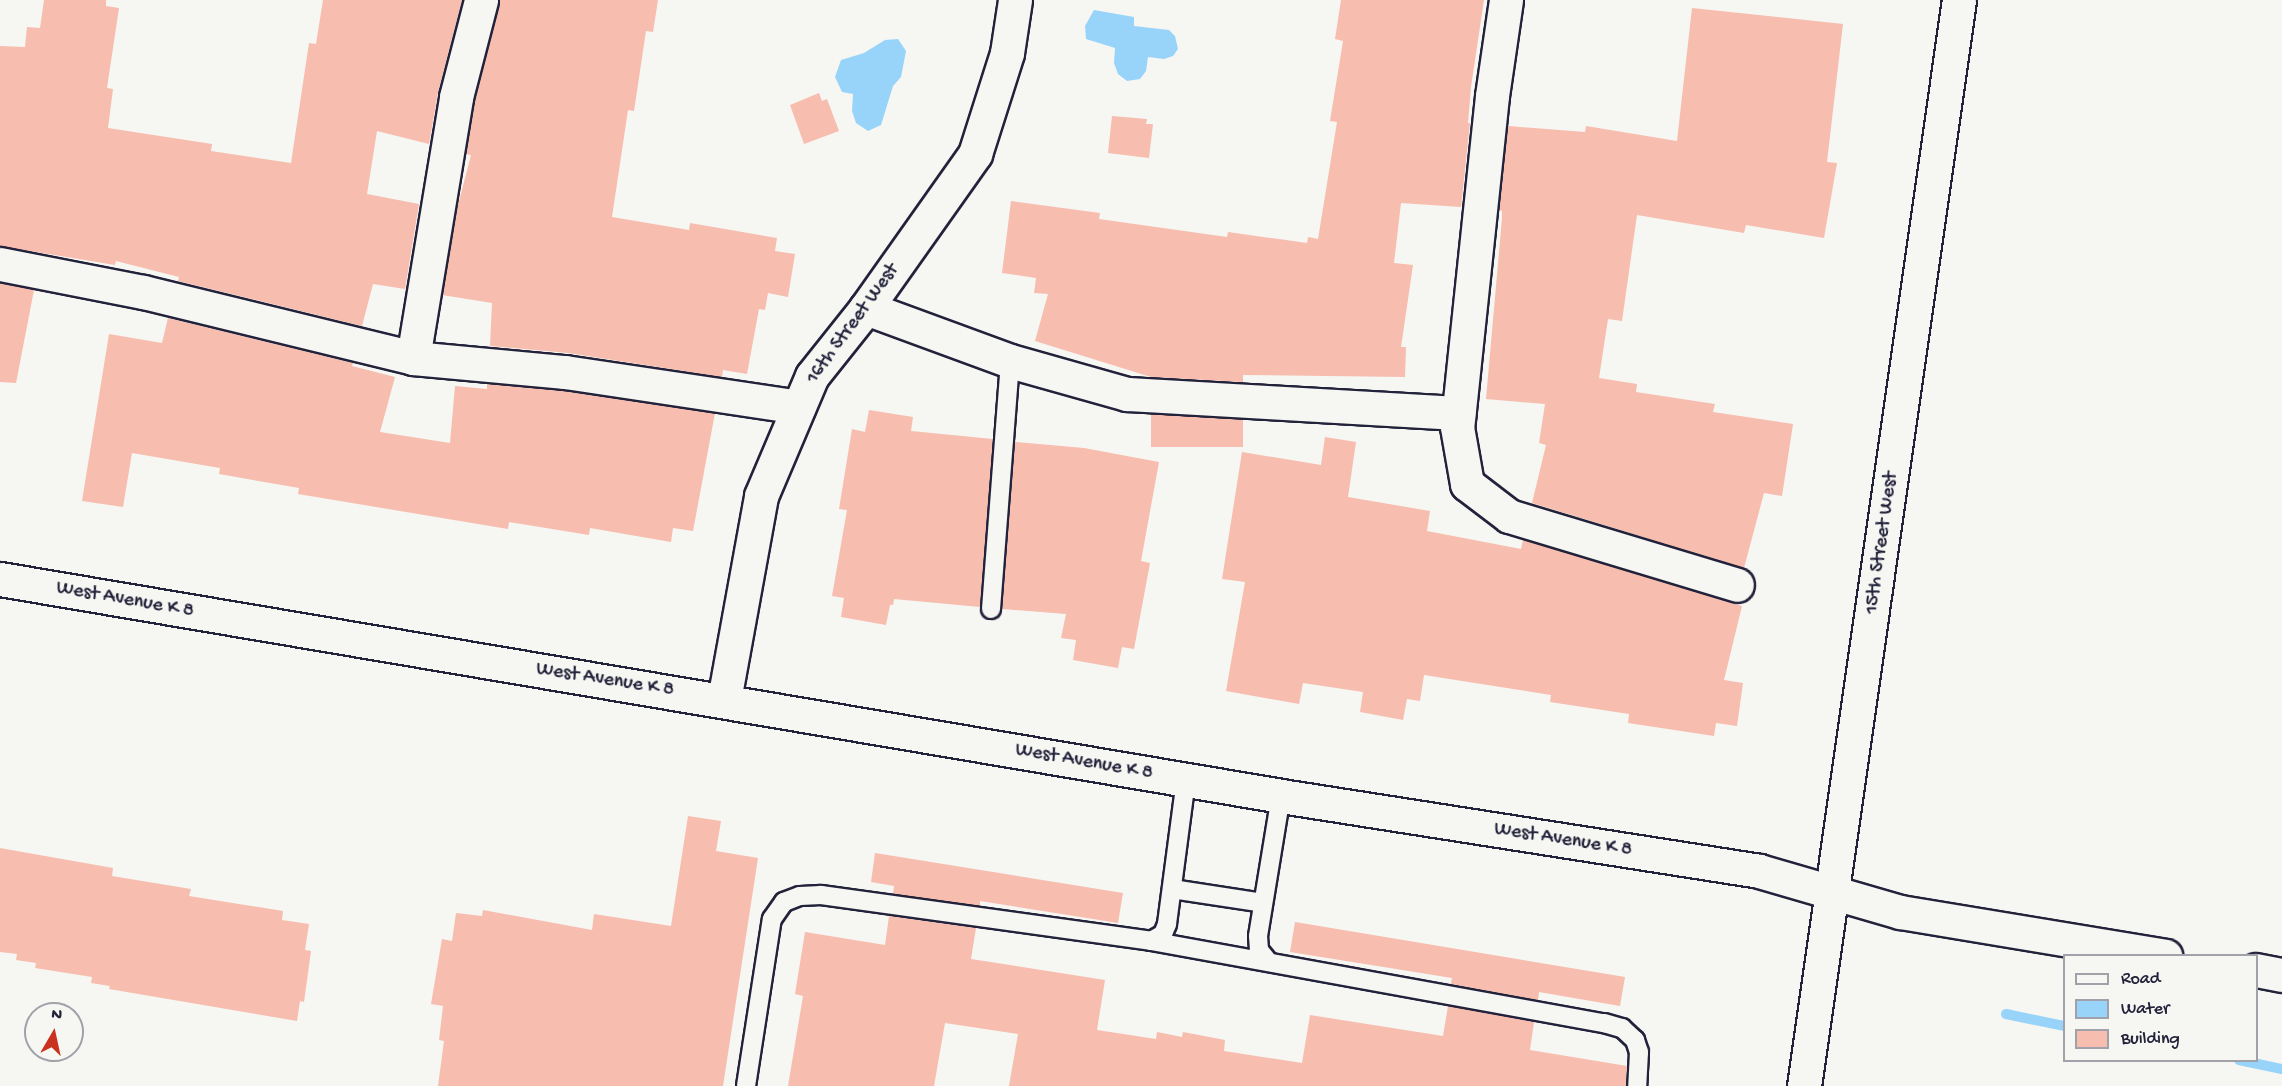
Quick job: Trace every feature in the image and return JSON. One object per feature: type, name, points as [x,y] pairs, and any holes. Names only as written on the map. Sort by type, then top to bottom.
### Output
[{"type":"street","points":[[413,358],[456,97],[481,0]]},
{"type":"street","name":"16th Street West","points":[[724,700],[761,496],[812,376],[866,308],[975,154],[1007,53],[1015,0]]},
{"type":"street","points":[[1506,0],[1492,96],[1458,413],[1457,427],[1467,484],[1509,516],[1737,585]]},
{"type":"street","name":"15th Street West","points":[[1804,1086],[1834,892],[1959,0]]},
{"type":"street","points":[[0,264],[143,292],[413,358],[565,372],[798,407]]},
{"type":"street","points":[[866,308],[1010,361],[1127,394],[1458,413]]},
{"type":"street","name":"West Avenue K 8","points":[[0,579],[1281,796],[1760,871],[1900,912],[2153,954]]},
{"type":"street","points":[[2258,970],[2282,975]]},
{"type":"lane","points":[[991,609],[1010,361]]},
{"type":"lane","points":[[1151,940],[1163,934],[1172,889],[1186,780]]},
{"type":"lane","points":[[1267,960],[1259,950],[1258,936],[1281,796]]},
{"type":"lane","points":[[1172,889],[1263,903]]},
{"type":"lane","points":[[746,1086],[772,919],[784,902],[800,896],[821,895],[1151,940],[1267,960],[1280,966],[1622,1028],[1635,1040],[1639,1052],[1637,1086]]},
{"type":"water","points":[[1094,10],[1134,17],[1134,26],[1169,30],[1175,36],[1178,49],[1173,56],[1164,59],[1148,57],[1146,71],[1140,79],[1127,81],[1118,74],[1114,63],[1115,48],[1086,39],[1085,26]]},
{"type":"water","points":[[898,39],[906,51],[901,77],[893,86],[881,125],[868,131],[856,123],[852,111],[853,94],[842,92],[835,77],[841,60],[864,53],[885,40]]},
{"type":"building","points":[[44,0],[106,0],[106,6],[119,8],[107,88],[113,89],[108,128],[212,144],[211,151],[291,163],[309,43],[316,44],[323,0],[462,0],[438,92],[429,144],[377,131],[367,194],[419,204],[405,289],[373,284],[362,326],[178,281],[179,277],[116,261],[115,265],[0,246],[0,46],[25,47],[27,27],[40,28]]},
{"type":"building","points":[[499,0],[658,0],[653,32],[646,31],[634,111],[628,110],[612,217],[689,230],[690,223],[777,238],[775,251],[795,254],[788,297],[768,293],[765,310],[759,309],[747,374],[723,370],[722,377],[568,353],[490,346],[492,303],[442,295],[457,209],[471,155],[466,154],[474,101]]},
{"type":"building","points":[[1341,0],[1484,0],[1471,87],[1468,123],[1470,123],[1461,207],[1401,203],[1394,263],[1413,265],[1401,347],[1406,347],[1405,377],[1243,375],[1243,382],[1151,377],[1035,341],[1048,294],[1034,293],[1036,278],[1002,273],[1011,201],[1100,213],[1099,219],[1227,237],[1228,232],[1307,243],[1308,237],[1318,239],[1337,122],[1330,121],[1343,41],[1335,39]]},
{"type":"building","points":[[1692,8],[1843,24],[1827,162],[1837,163],[1824,238],[1746,225],[1744,233],[1637,215],[1622,321],[1608,319],[1599,378],[1637,384],[1636,392],[1715,404],[1713,412],[1793,424],[1782,496],[1764,493],[1744,568],[1532,503],[1546,445],[1539,443],[1545,404],[1486,399],[1502,218],[1502,211],[1499,210],[1508,126],[1585,132],[1586,126],[1677,141]]},
{"type":"building","points":[[819,93],[822,101],[827,99],[839,131],[804,144],[790,105]]},
{"type":"building","points":[[1112,116],[1147,119],[1146,124],[1153,124],[1149,158],[1108,153]]},
{"type":"building","points":[[0,283],[34,290],[16,383],[0,382]]},
{"type":"building","points":[[168,318],[353,363],[352,366],[395,377],[380,432],[450,443],[455,386],[487,389],[487,384],[563,391],[715,413],[693,531],[673,528],[671,542],[590,528],[589,535],[509,522],[508,529],[298,494],[299,488],[219,474],[220,468],[132,453],[123,507],[82,501],[109,334],[162,343]]},
{"type":"building","points":[[869,410],[913,417],[911,431],[993,439],[980,607],[894,599],[893,605],[890,605],[886,625],[841,617],[844,598],[832,596],[847,510],[839,509],[852,429],[865,432]]},
{"type":"building","points":[[1151,414],[1243,419],[1243,447],[1151,447]]},
{"type":"building","points":[[1325,437],[1356,442],[1348,497],[1430,511],[1427,531],[1521,549],[1523,540],[1742,606],[1724,680],[1743,683],[1737,726],[1716,723],[1714,736],[1628,723],[1629,714],[1550,702],[1551,695],[1424,675],[1420,701],[1407,699],[1403,720],[1360,712],[1363,692],[1303,683],[1299,704],[1226,691],[1245,582],[1222,579],[1242,452],[1321,465]]},
{"type":"building","points":[[1015,442],[1084,448],[1159,462],[1141,561],[1150,563],[1134,649],[1122,647],[1118,668],[1073,660],[1076,640],[1061,638],[1066,614],[1002,609]]},
{"type":"building","points":[[688,816],[721,821],[716,851],[758,858],[723,1086],[438,1086],[444,1041],[439,1040],[443,1006],[431,1004],[442,939],[452,941],[456,913],[482,916],[483,910],[592,930],[594,914],[671,926]]},
{"type":"building","points":[[0,848],[113,868],[112,876],[191,889],[189,896],[283,911],[282,920],[309,924],[305,950],[311,951],[304,1002],[300,1001],[297,1021],[109,989],[110,986],[91,983],[92,977],[35,968],[36,963],[16,960],[17,954],[0,952]]},
{"type":"building","points":[[875,853],[1123,893],[1118,923],[980,901],[980,906],[893,894],[894,886],[871,882]]},
{"type":"building","points":[[889,916],[976,928],[971,959],[1105,980],[1097,1030],[1156,1039],[1157,1032],[1182,1037],[1183,1032],[1225,1040],[1224,1051],[1302,1063],[1310,1015],[1443,1036],[1448,1006],[1534,1022],[1530,1050],[1627,1066],[1626,1086],[1009,1086],[1018,1034],[945,1023],[934,1086],[788,1086],[803,996],[795,994],[805,932],[885,945]]},
{"type":"building","points":[[1295,922],[1625,977],[1620,1006],[1539,992],[1538,1000],[1451,984],[1452,978],[1290,952]]},
{"type":"waterway","points":[[2006,1014],[2063,1026]]},
{"type":"waterway","points":[[2249,1062],[2282,1069]]}]
